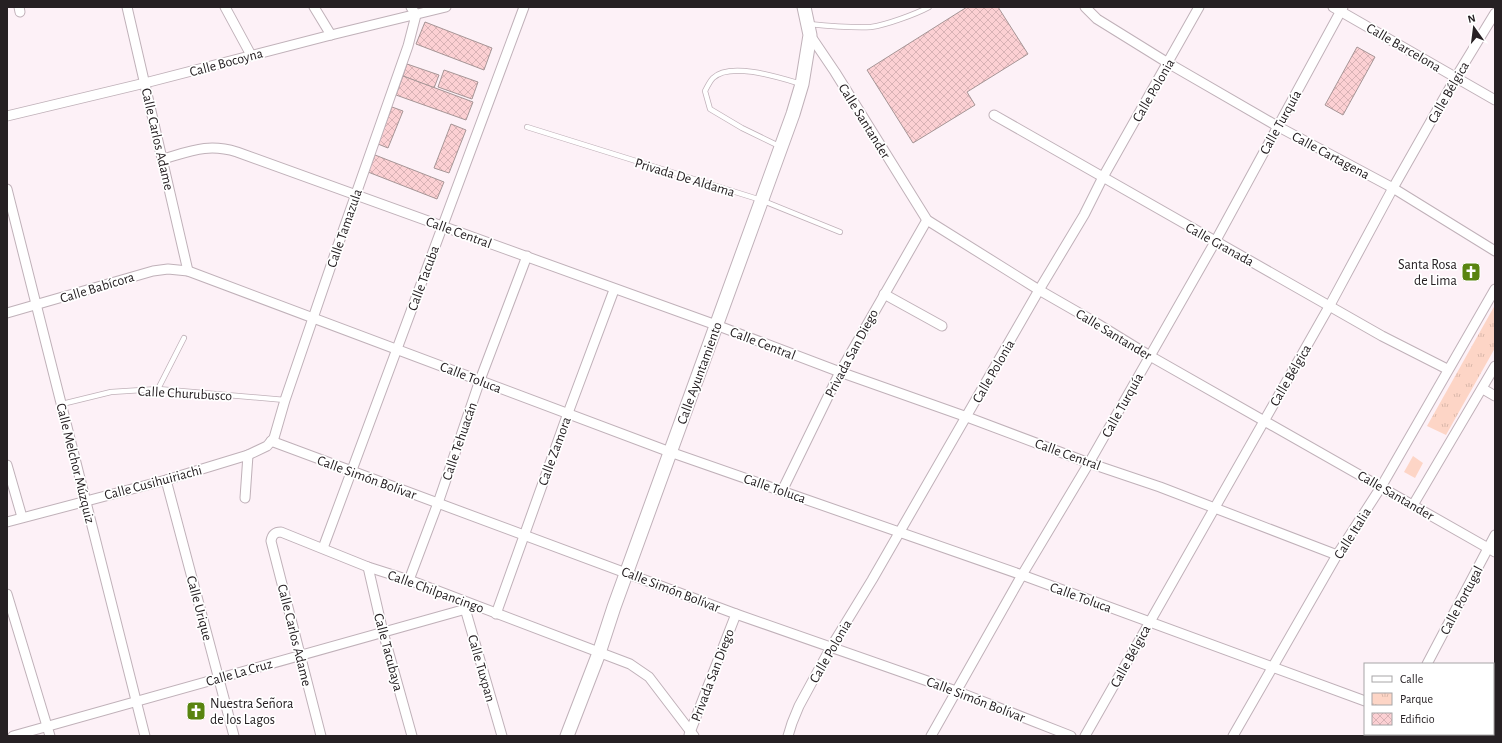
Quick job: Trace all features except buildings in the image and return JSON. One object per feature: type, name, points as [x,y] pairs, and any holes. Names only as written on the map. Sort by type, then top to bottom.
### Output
[{"type":"main road","name":"Calle Ayuntamiento","points":[[567,736],[599,653],[670,452],[793,114],[802,84],[808,30],[804,7]]},
{"type":"street","name":"Calle Carlos Adame","points":[[127,7],[188,271]]},
{"type":"street","points":[[225,7],[251,55]]},
{"type":"street","points":[[314,7],[331,35]]},
{"type":"street","name":"Calle Bocoyna","points":[[7,116],[145,83],[331,35],[413,11],[446,7]]},
{"type":"street","name":"Calle Tacuba","points":[[323,548],[396,348],[524,7]]},
{"type":"street","name":"Calle Cartagena","points":[[1085,7],[1098,19],[1168,63],[1278,126],[1393,188],[1495,252]]},
{"type":"street","name":"Calle Polonia","points":[[788,736],[799,706],[831,647],[872,580],[1039,290],[1084,215],[1103,177],[1199,7]]},
{"type":"street","name":"Calle Barcelona","points":[[1339,8],[1495,100]]},
{"type":"street","name":"Calle Turquía","points":[[931,736],[1022,575],[1089,463],[1215,242],[1278,126],[1339,8]]},
{"type":"street","name":"Calle Tamazula","points":[[272,441],[408,46],[413,11]]},
{"type":"street","name":"Calle Bélgica","points":[[1085,736],[1330,306],[1393,188],[1495,13]]},
{"type":"street","name":"Calle Santander","points":[[808,30],[927,220],[1039,290],[1150,356],[1491,550]]},
{"type":"street","name":"Calle Granada","points":[[994,115],[1215,242],[1382,336],[1447,370]]},
{"type":"street","name":"Calle Central","points":[[163,159],[203,148],[216,147],[227,149],[527,256],[614,290],[1215,508],[1337,555]]},
{"type":"street","name":"Calle Melchor Múzquiz","points":[[7,190],[145,736]]},
{"type":"street","name":"Privada San Diego","points":[[782,491],[840,372],[927,220]]},
{"type":"street","name":"Calle Tehuacán","points":[[409,580],[438,503],[480,380],[527,256]]},
{"type":"street","name":"Calle Babícora","points":[[7,313],[153,271],[168,269],[188,271]]},
{"type":"street","name":"Calle Toluca","points":[[188,271],[670,452],[1022,575],[1364,701]]},
{"type":"street","name":"Calle Italia","points":[[1233,736],[1337,555],[1381,487],[1495,289]]},
{"type":"street","name":"Calle Zamora","points":[[496,614],[614,290]]},
{"type":"street","points":[[884,294],[942,326]]},
{"type":"street","points":[[1414,505],[1483,389],[1495,366]]},
{"type":"street","points":[[1483,389],[1495,396]]},
{"type":"street","name":"Calle Simón Bolívar","points":[[272,441],[627,572],[736,614],[956,691],[1071,736]]},
{"type":"street","name":"Calle Cusihuiriachi","points":[[7,522],[166,480],[248,455],[262,449],[272,441]]},
{"type":"street","points":[[246,498],[248,455]]},
{"type":"street","points":[[7,465],[22,517]]},
{"type":"street","name":"Calle Urique","points":[[166,480],[234,736]]},
{"type":"street","name":"Calle Chilpancingo","points":[[273,535],[281,532],[368,567],[409,580],[464,605],[496,614],[630,664],[649,677],[691,735]]},
{"type":"street","name":"Calle Carlos Adame","points":[[273,535],[271,541],[321,736]]},
{"type":"street","name":"Calle Portugal","points":[[1429,663],[1491,550],[1495,535]]},
{"type":"street","name":"Calle Tacubaya","points":[[368,567],[383,632],[412,736]]},
{"type":"street","points":[[7,594],[50,736]]},
{"type":"street","name":"Calle La Cruz","points":[[13,736],[383,632],[464,605]]},
{"type":"street","name":"Calle Tuxpan","points":[[464,605],[502,736]]},
{"type":"street","name":"Privada San Diego","points":[[691,735],[736,614]]},
{"type":"lane","points":[[808,30],[872,26],[918,13],[929,7]]},
{"type":"lane","points":[[781,146],[742,128],[710,109],[705,91],[714,77],[730,71],[759,73],[802,84]]},
{"type":"lane","name":"Privada De Aldama","points":[[527,127],[761,200],[840,232]]},
{"type":"lane","points":[[158,389],[184,338]]},
{"type":"lane","name":"Calle Churubusco","points":[[62,404],[111,392],[158,389],[285,400]]},
{"type":"green space","points":[[1495,305],[1495,348],[1446,435],[1427,426]]},
{"type":"green space","points":[[1413,456],[1423,463],[1415,478],[1404,472]]},
{"type":"place","name":"Santa Rosa de Lima","points":[[1471,272]]},
{"type":"place","name":"Nuestra Señora de los Lagos","points":[[196,711]]}]
